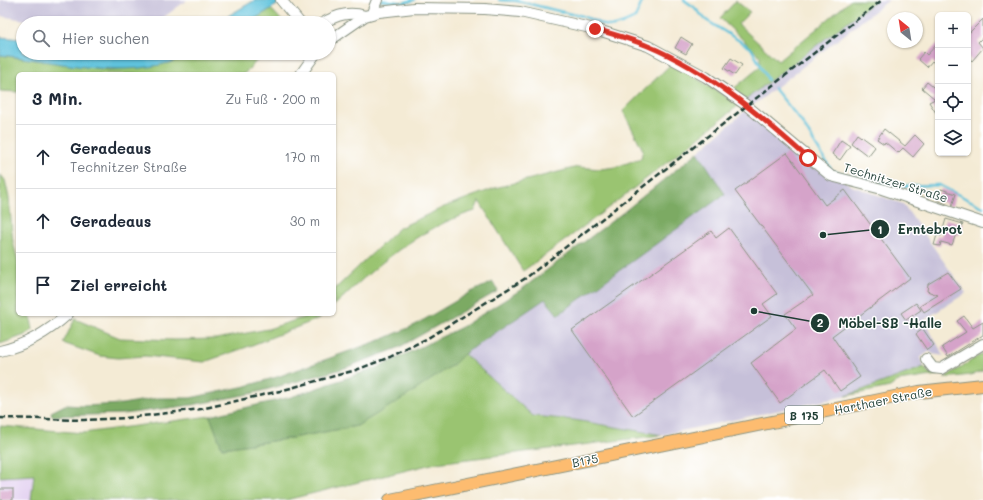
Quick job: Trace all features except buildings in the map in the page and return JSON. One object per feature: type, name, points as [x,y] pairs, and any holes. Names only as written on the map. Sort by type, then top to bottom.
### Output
[{"type":"main road","name":"Harthaer Straße","points":[[644,448],[919,392],[983,385]]},
{"type":"main road","name":"B175","points":[[390,500],[644,448]]},
{"type":"street","points":[[280,0],[294,16]]},
{"type":"street","points":[[336,36],[368,14],[377,1]]},
{"type":"street","name":"Technitzer Straße","points":[[368,14],[414,8],[446,8],[520,12],[562,20],[628,39],[648,46],[706,77],[746,105],[831,176],[903,195],[983,222]]},
{"type":"street","points":[[336,17],[342,14],[368,14]]},
{"type":"street","points":[[302,72],[311,60]]},
{"type":"street","points":[[0,350],[24,344],[37,338],[65,316]]},
{"type":"street","name":"Harthaer Straße","points":[[926,359],[934,368],[941,369],[983,344]]},
{"type":"shaded area","points":[[0,0],[187,0],[165,16],[16,16],[16,19],[0,16]]},
{"type":"shaded area","points":[[876,0],[889,0],[746,111],[852,186],[903,204],[966,293],[924,320],[944,356],[932,354],[930,351],[920,358],[924,367],[846,396],[662,435],[574,420],[533,416],[464,354],[545,299],[558,315],[725,193],[698,152],[745,111],[739,105]]},
{"type":"shaded area","points":[[34,475],[31,500],[0,500],[0,477]]},
{"type":"green space","points":[[851,0],[876,0],[745,100],[732,90],[760,67],[760,56],[720,18],[736,1],[750,12],[738,24],[778,61]]},
{"type":"green space","points":[[271,9],[278,16],[260,16]]},
{"type":"green space","points":[[0,55],[16,57],[16,60],[37,60],[110,70],[169,63],[175,60],[257,60],[246,72],[16,72],[16,92],[0,91]]},
{"type":"green space","points":[[672,63],[739,105],[632,190],[523,271],[479,201],[475,211],[435,227],[399,250],[365,277],[336,304],[336,288],[399,228],[444,207],[495,188],[578,167],[600,169],[616,167],[641,158],[643,150],[623,111]]},
{"type":"green space","points":[[698,152],[725,194],[558,315],[545,299],[464,354],[454,364],[410,394],[357,426],[286,439],[222,448],[210,416],[291,397],[379,367],[462,327],[522,289],[621,214]]},
{"type":"green space","points":[[0,174],[5,180],[9,198],[13,242],[16,254],[16,316],[30,316],[33,330],[25,335],[0,344]]},
{"type":"green space","points":[[493,282],[498,291],[398,348],[342,369],[254,393],[192,405],[124,414],[52,416],[51,412],[65,405],[84,406],[122,404],[158,398],[190,398],[246,386],[277,377],[383,339],[415,325],[471,292]]},
{"type":"green space","points":[[322,316],[318,319],[247,347],[204,362],[145,356],[118,358],[100,356],[63,343],[75,319],[120,338],[175,340],[216,339],[268,329],[305,317]]},
{"type":"green space","points":[[983,353],[983,371],[971,375],[944,378]]},
{"type":"green space","points":[[464,354],[533,416],[574,420],[662,435],[436,463],[286,500],[31,500],[34,475],[0,477],[0,426],[83,433],[210,416],[222,448],[286,439],[357,426],[454,364]]},
{"type":"green space","points":[[924,367],[929,373],[938,375],[898,381],[890,387],[846,396]]},
{"type":"water","points":[[255,0],[285,0],[259,16],[228,16]]},
{"type":"water","points":[[0,37],[16,38],[16,57],[0,55]]},
{"type":"water","points":[[35,60],[177,60],[147,67],[126,69],[84,67]]},
{"type":"waterway","points":[[379,0],[403,3],[414,0]]},
{"type":"waterway","points":[[499,0],[518,1],[571,14],[577,14],[609,26],[619,25],[635,18],[644,0]]},
{"type":"waterway","points":[[684,0],[694,7],[706,20],[751,48],[768,80]]},
{"type":"waterway","points":[[774,88],[801,121],[832,171],[893,186],[939,185],[983,207]]},
{"type":"railway","points":[[0,418],[84,420],[126,418],[201,409],[280,391],[356,370],[390,357],[428,338],[526,278],[882,0]]},
{"type":"place","name":"Erntebrot","points":[[823,235]]},
{"type":"place","name":"Möbel-SB -Halle","points":[[754,311]]},
{"type":"route","points":[[595,29],[648,46],[706,77],[746,105],[808,158]]}]
